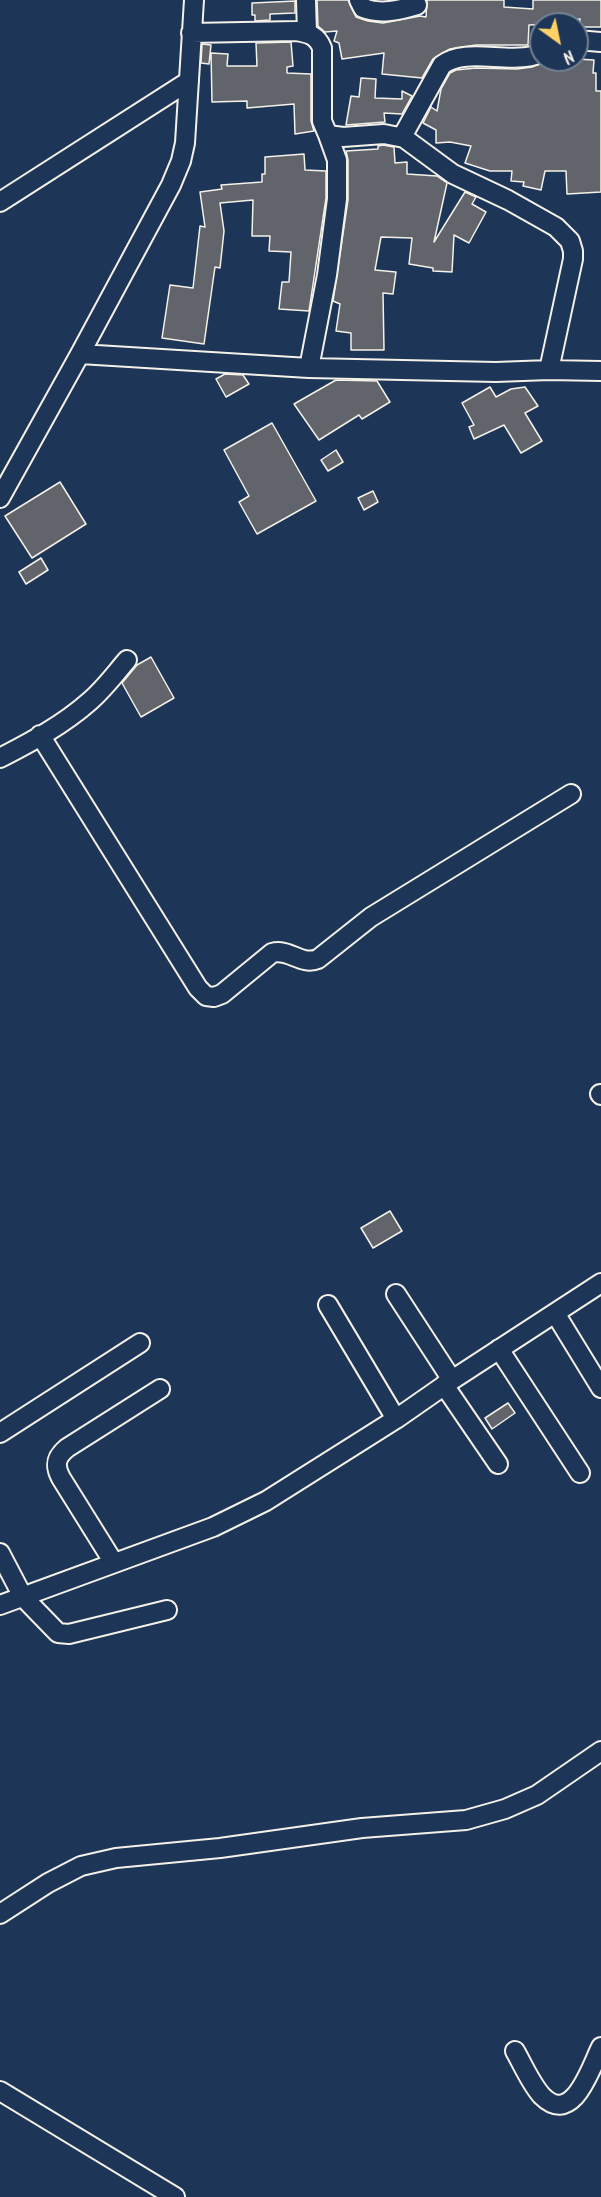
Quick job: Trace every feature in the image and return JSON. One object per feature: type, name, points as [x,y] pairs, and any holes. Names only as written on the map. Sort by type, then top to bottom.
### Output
[{"type":"street","points":[[0,498],[171,185],[181,161],[187,127],[194,0]]},
{"type":"street","points":[[306,0],[307,33]]},
{"type":"street","points":[[359,0],[363,8],[370,11],[392,11],[417,5]]},
{"type":"street","points":[[191,33],[307,33],[317,39],[322,48],[322,121],[337,160],[338,199],[327,274],[309,368]]},
{"type":"street","points":[[402,137],[442,65],[448,61],[458,58],[529,56]]},
{"type":"street","points":[[0,202],[189,81]]},
{"type":"street","points":[[328,135],[333,137],[384,134],[402,137],[462,179],[508,200],[556,227],[570,241],[573,260],[549,370]]},
{"type":"street","points":[[80,354],[309,368],[496,372],[601,371]]},
{"type":"street","points":[[0,758],[64,721],[91,700],[127,660]]},
{"type":"street","points":[[40,735],[198,988],[206,996],[214,997],[272,953],[282,952],[311,962],[318,959],[371,917],[571,794]]},
{"type":"street","points":[[0,1605],[240,1515],[396,1419],[448,1382],[601,1283]]},
{"type":"street","points":[[396,1294],[498,1464]]},
{"type":"street","points":[[328,1305],[396,1419]]},
{"type":"street","points":[[555,1313],[601,1388]]},
{"type":"street","points":[[0,1433],[140,1343]]},
{"type":"street","points":[[499,1349],[580,1473]]},
{"type":"street","points":[[114,1563],[61,1478],[56,1461],[67,1448],[160,1389]]},
{"type":"street","points":[[0,1553],[23,1597],[52,1629],[63,1634],[167,1610]]},
{"type":"street","points":[[0,1914],[48,1883],[81,1866],[116,1858],[220,1848],[362,1828],[466,1820],[505,1809],[537,1795],[601,1751]]},
{"type":"street","points":[[514,2051],[541,2095],[549,2101],[566,2104],[573,2100],[579,2092],[601,2047]]},
{"type":"street","points":[[0,2091],[175,2197]]},
{"type":"building","points":[[317,0],[348,0],[356,17],[383,23],[420,16],[426,17],[427,0],[504,0],[504,7],[533,9],[533,0],[601,0],[601,27],[589,27],[589,12],[529,12],[528,45],[476,45],[450,49],[433,59],[422,78],[382,74],[384,53],[342,59],[339,43],[334,41],[337,31],[325,32],[318,26]]},
{"type":"building","points":[[295,1],[295,13],[270,14],[270,20],[255,21],[255,15],[252,15],[252,3]]},
{"type":"building","points":[[291,42],[293,66],[287,67],[287,73],[311,74],[311,121],[314,131],[295,134],[294,104],[247,108],[247,101],[212,102],[211,53],[228,54],[227,66],[257,66],[256,43]]},
{"type":"building","points":[[202,44],[211,45],[209,64],[201,63]]},
{"type":"building","points":[[589,60],[594,60],[593,73],[596,73],[596,91],[601,91],[601,192],[567,194],[566,171],[545,171],[541,190],[523,186],[524,182],[511,181],[512,171],[490,171],[465,163],[471,146],[450,142],[436,143],[436,130],[423,123],[431,107],[437,111],[441,89],[450,73],[456,70],[476,68],[529,67],[529,72],[589,72]]},
{"type":"building","points":[[361,78],[376,79],[375,98],[402,99],[402,91],[412,96],[402,114],[384,113],[385,122],[346,125],[351,96],[359,97]]},
{"type":"building","points":[[378,146],[394,147],[395,163],[407,162],[407,174],[437,176],[447,183],[434,242],[465,192],[476,197],[472,204],[486,212],[469,243],[454,235],[452,272],[433,271],[433,268],[409,264],[412,238],[381,237],[375,270],[396,272],[393,294],[383,293],[384,350],[351,350],[351,333],[336,331],[340,304],[333,301],[348,200],[346,151],[378,149]]},
{"type":"building","points":[[304,154],[305,170],[326,171],[326,198],[309,311],[279,309],[282,282],[289,282],[291,252],[269,251],[270,236],[252,236],[253,200],[220,203],[224,231],[220,268],[215,267],[204,344],[162,338],[170,285],[193,288],[200,226],[205,227],[200,192],[222,189],[221,185],[262,182],[262,174],[265,174],[265,157]]},
{"type":"building","points":[[225,374],[243,375],[249,384],[226,397],[216,379]]},
{"type":"building","points":[[336,380],[377,381],[390,402],[362,419],[359,415],[319,440],[294,404]]},
{"type":"building","points":[[490,387],[496,397],[511,389],[525,387],[538,406],[525,413],[542,441],[521,453],[504,425],[474,439],[469,427],[474,425],[462,403]]},
{"type":"building","points":[[272,423],[316,501],[257,534],[239,502],[249,496],[224,450]]},
{"type":"building","points":[[336,450],[343,462],[328,471],[321,460]]},
{"type":"building","points":[[60,482],[86,524],[32,558],[5,516]]},
{"type":"building","points":[[373,491],[378,502],[364,510],[358,498]]},
{"type":"building","points":[[41,558],[48,570],[26,584],[19,572]]},
{"type":"building","points":[[151,657],[174,698],[141,717],[122,683],[137,665]]},
{"type":"building","points":[[390,1211],[402,1231],[373,1248],[361,1228]]},
{"type":"building","points":[[508,1403],[515,1413],[492,1429],[485,1418]]}]
